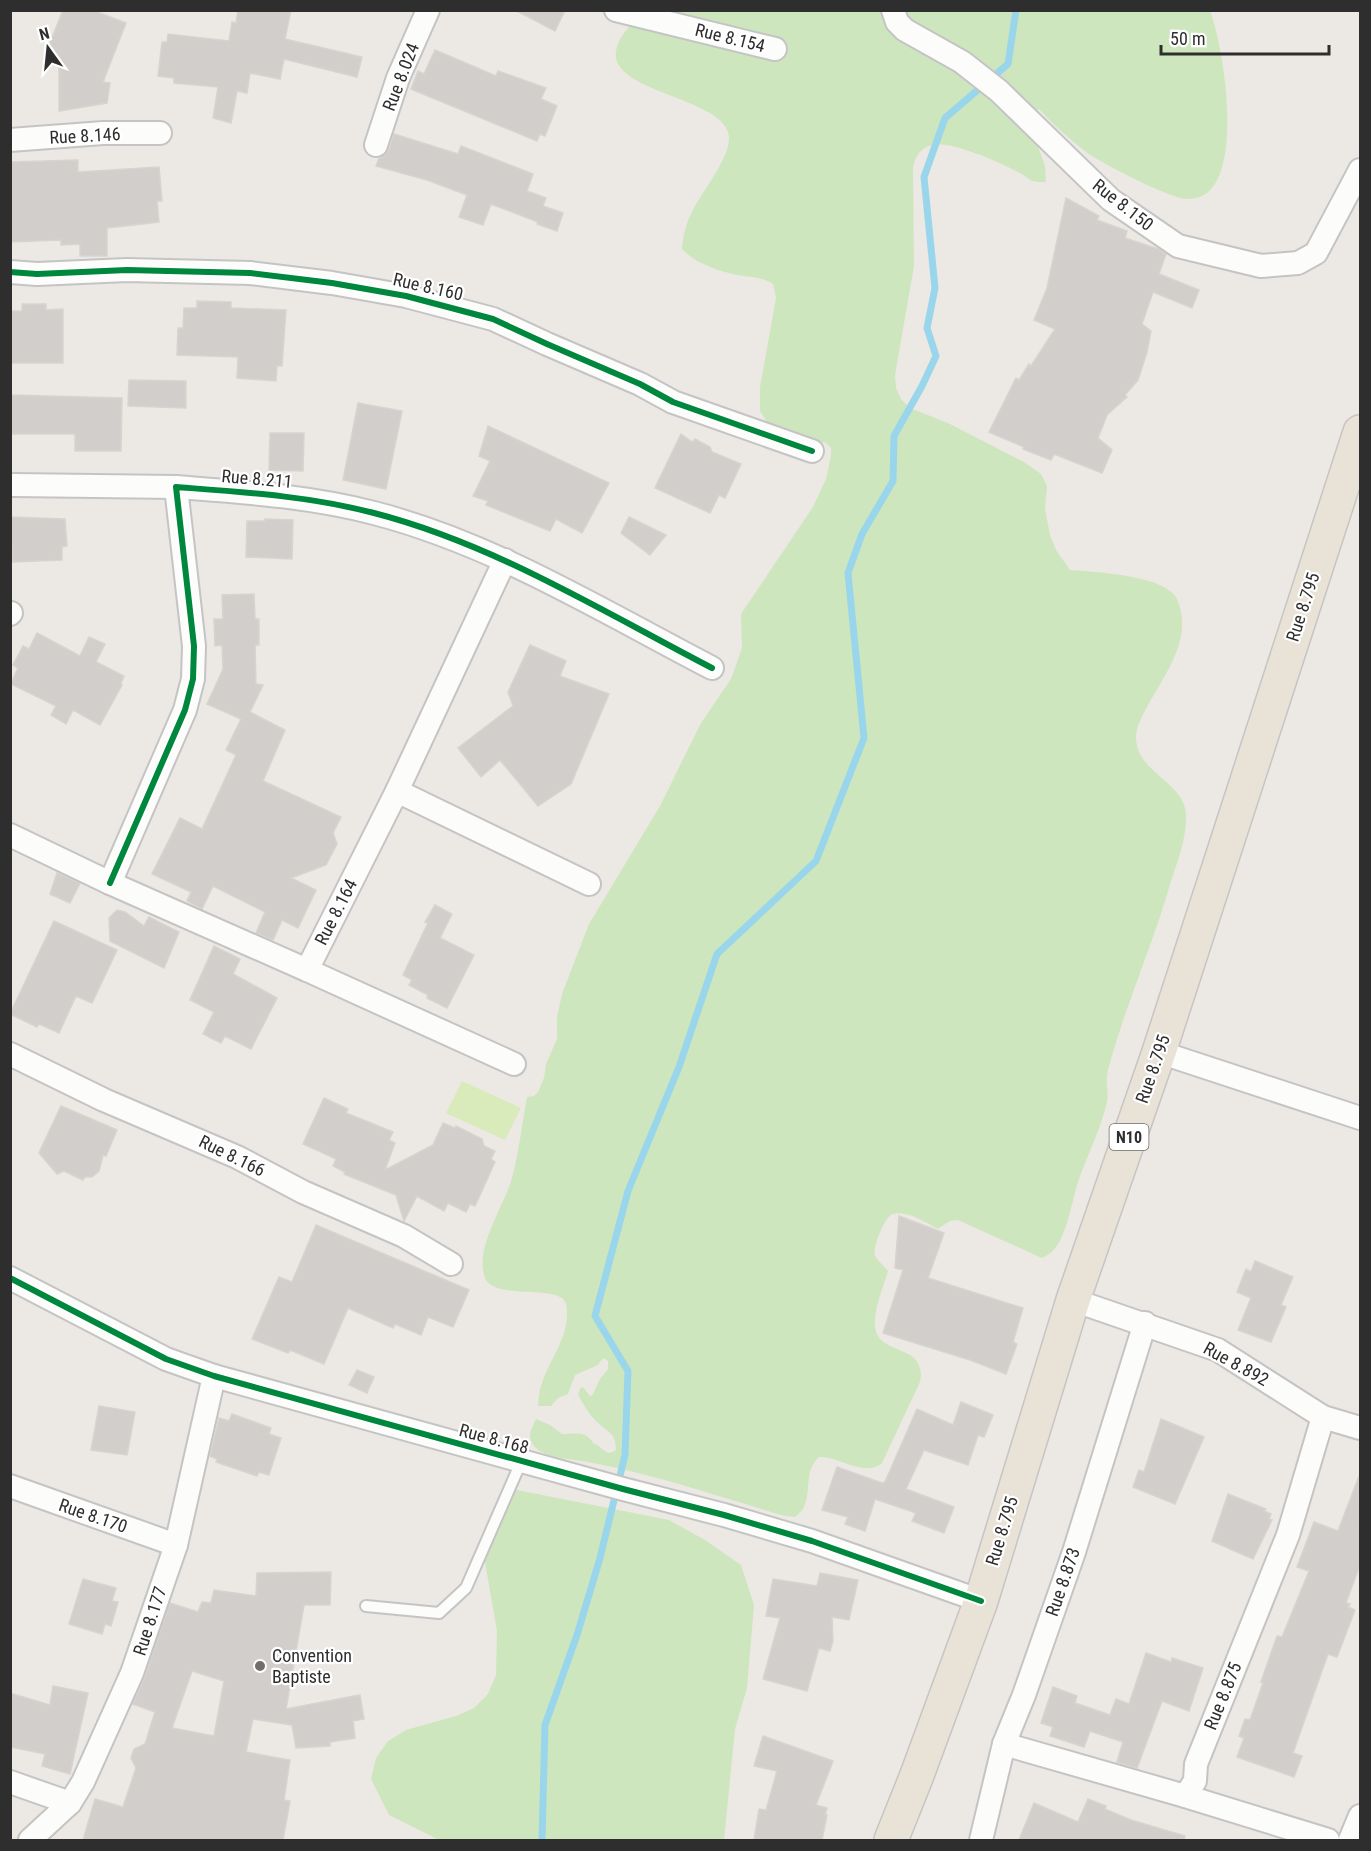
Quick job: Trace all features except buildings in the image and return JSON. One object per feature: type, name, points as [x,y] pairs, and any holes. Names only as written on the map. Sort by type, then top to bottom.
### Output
[{"type":"highway","name":"Rue 8.795","points":[[891,1840],[981,1601],[1072,1300],[1159,1052],[1347,485],[1360,432]]},
{"type":"street","name":"Rue 8.024","points":[[376,146],[398,78],[428,10]]},
{"type":"street","name":"Rue 8.154","points":[[616,10],[775,49]]},
{"type":"street","name":"Rue 8.150","points":[[893,10],[897,22],[905,30],[962,62],[999,92],[1111,200],[1178,246],[1261,266],[1298,263],[1316,253],[1360,170]]},
{"type":"street","name":"Rue 8.146","points":[[10,140],[160,133]]},
{"type":"street","name":"Rue 8.160","points":[[10,272],[37,274],[127,270],[250,273],[332,283],[405,296],[493,319],[640,384],[673,402],[812,452]]},
{"type":"street","name":"Rue 8.211","points":[[14,485],[176,487],[297,497],[374,513],[442,534],[505,560],[712,668]]},
{"type":"street","points":[[110,883],[185,710],[193,678],[194,646],[176,487]]},
{"type":"street","name":"Rue 8.164","points":[[306,970],[397,791],[505,560]]},
{"type":"street","points":[[397,791],[589,884]]},
{"type":"street","points":[[10,835],[110,883],[514,1064]]},
{"type":"street","points":[[1159,1052],[1360,1118]]},
{"type":"street","name":"Rue 8.166","points":[[10,1054],[104,1100],[228,1153],[303,1192],[404,1236],[451,1264]]},
{"type":"street","name":"Rue 8.168","points":[[10,1278],[166,1359],[214,1376],[521,1462],[724,1515],[812,1541],[981,1601]]},
{"type":"street","name":"Rue 8.892","points":[[1072,1300],[1145,1323],[1218,1350],[1323,1417],[1360,1428]]},
{"type":"street","name":"Rue 8.873","points":[[981,1840],[1004,1744],[1024,1695],[1074,1552],[1145,1323]]},
{"type":"street","name":"Rue 8.177","points":[[30,1840],[70,1803],[83,1782],[132,1673],[176,1545],[214,1376]]},
{"type":"street","name":"Rue 8.875","points":[[1185,1796],[1195,1781],[1196,1764],[1288,1535],[1323,1417]]},
{"type":"street","name":"Rue 8.170","points":[[10,1486],[176,1545]]},
{"type":"street","points":[[1004,1744],[1185,1796],[1286,1834],[1328,1840]]},
{"type":"street","points":[[10,1782],[70,1803]]},
{"type":"street","points":[[1350,1840],[1360,1816]]},
{"type":"lane","points":[[366,1606],[439,1613],[466,1588],[521,1462]]},
{"type":"green space","points":[[644,10],[1210,11],[1221,52],[1225,81],[1227,140],[1223,166],[1214,186],[1200,197],[1186,199],[1177,197],[1106,164],[1086,152],[1039,109],[1031,115],[1031,127],[1045,166],[1046,182],[1032,181],[990,159],[964,149],[941,144],[924,148],[914,164],[914,266],[895,375],[896,388],[901,399],[910,408],[948,423],[1024,462],[1041,474],[1047,486],[1045,509],[1050,535],[1056,550],[1070,570],[1145,580],[1170,591],[1177,599],[1181,613],[1180,642],[1169,669],[1141,718],[1136,737],[1138,749],[1144,760],[1177,793],[1183,803],[1186,823],[1179,857],[1122,1022],[1108,1070],[1104,1112],[1079,1179],[1059,1243],[1052,1252],[1042,1258],[958,1220],[950,1221],[938,1229],[911,1215],[893,1214],[886,1220],[875,1246],[876,1258],[888,1271],[877,1305],[875,1326],[878,1336],[884,1342],[917,1361],[920,1369],[920,1382],[882,1463],[868,1468],[819,1457],[809,1476],[806,1503],[795,1517],[637,1473],[560,1458],[546,1454],[535,1447],[530,1437],[536,1419],[562,1434],[584,1434],[593,1443],[610,1453],[616,1450],[613,1436],[592,1417],[578,1394],[581,1387],[592,1396],[608,1369],[608,1361],[603,1358],[598,1365],[575,1375],[568,1394],[558,1398],[551,1406],[538,1406],[541,1386],[564,1333],[566,1304],[562,1298],[555,1295],[498,1288],[485,1278],[483,1266],[483,1254],[491,1228],[512,1178],[527,1097],[534,1096],[538,1092],[544,1078],[546,1064],[557,1039],[557,1017],[562,994],[589,924],[660,806],[701,723],[731,679],[742,648],[741,614],[813,507],[826,479],[831,456],[831,448],[826,443],[775,429],[760,411],[760,387],[776,298],[773,284],[715,269],[693,258],[682,249],[684,232],[690,217],[726,154],[729,137],[723,123],[709,112],[645,85],[628,75],[617,62],[619,42]]},
{"type":"green space","points":[[462,1081],[521,1108],[505,1140],[446,1113]]},
{"type":"green space","points":[[507,1488],[669,1520],[705,1540],[741,1565],[754,1605],[747,1688],[735,1729],[724,1840],[439,1840],[389,1815],[371,1779],[376,1758],[388,1741],[406,1730],[456,1716],[474,1708],[488,1694],[496,1675],[497,1631],[483,1551]]},
{"type":"waterway","points":[[542,1840],[545,1725],[577,1635],[600,1558],[625,1455],[628,1371],[595,1316],[628,1191],[679,1067],[717,954],[816,861],[864,738],[848,573],[862,534],[893,481],[894,436],[936,356],[927,328],[935,288],[924,177],[945,118],[1008,64],[1016,10]]},
{"type":"cycle path","points":[[10,272],[37,274],[127,270],[250,273],[332,283],[406,296],[493,319],[640,384],[673,402],[812,451]]},
{"type":"cycle path","points":[[110,883],[185,710],[193,679],[194,646],[176,487],[325,502],[418,526],[462,542],[547,581],[712,668]]},
{"type":"cycle path","points":[[10,1278],[166,1359],[214,1376],[724,1515],[812,1541],[981,1601]]},
{"type":"place","name":"Convention Baptiste","points":[[260,1666]]}]
